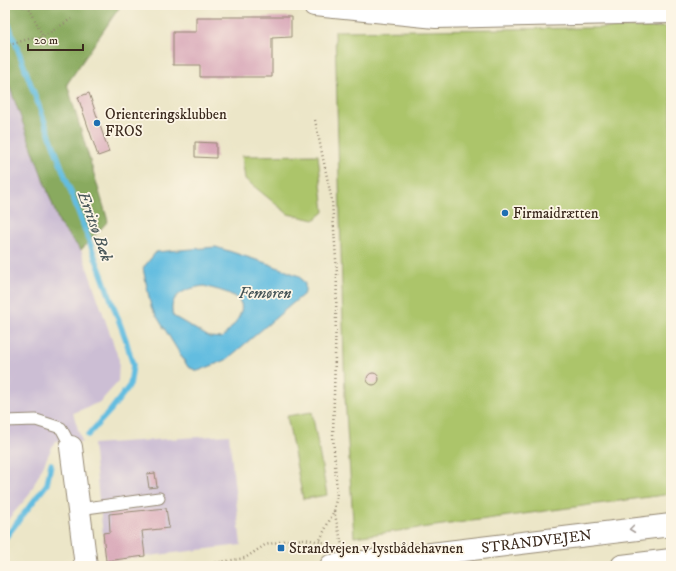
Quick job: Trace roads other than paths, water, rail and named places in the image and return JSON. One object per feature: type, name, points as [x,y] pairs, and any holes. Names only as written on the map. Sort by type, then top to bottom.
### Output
[{"type":"street","points":[[314,5],[436,17],[671,12]]},
{"type":"street","points":[[71,447],[86,566]]},
{"type":"street","name":"STRANDVEJEN","points":[[331,566],[671,525]]},
{"type":"street","points":[[622,566],[671,560]]},
{"type":"lane","points":[[5,421],[36,420],[61,428],[71,447]]},
{"type":"lane","points":[[79,509],[159,498]]},
{"type":"water","name":"Femøren","points":[[216,247],[269,264],[299,276],[305,284],[305,293],[226,360],[198,371],[188,367],[151,307],[143,268],[156,252]],"holes":[[[204,286],[223,291],[234,296],[239,301],[241,306],[241,311],[235,323],[222,338],[209,337],[173,316],[173,303],[180,294],[185,291]]]},
{"type":"waterway","name":"Erritsø Bæk","points":[[5,15],[126,340],[133,365],[130,385],[110,411],[88,435]]},
{"type":"waterway","name":"Erritsø Bæk","points":[[5,538],[47,484],[51,464]]},
{"type":"place","name":"Orienteringsklubben FROS","points":[[97,123]]},
{"type":"place","name":"Firmaidrætten","points":[[505,213]]},
{"type":"place","name":"Strandvejen v lystbådehavnen","points":[[281,548]]}]
